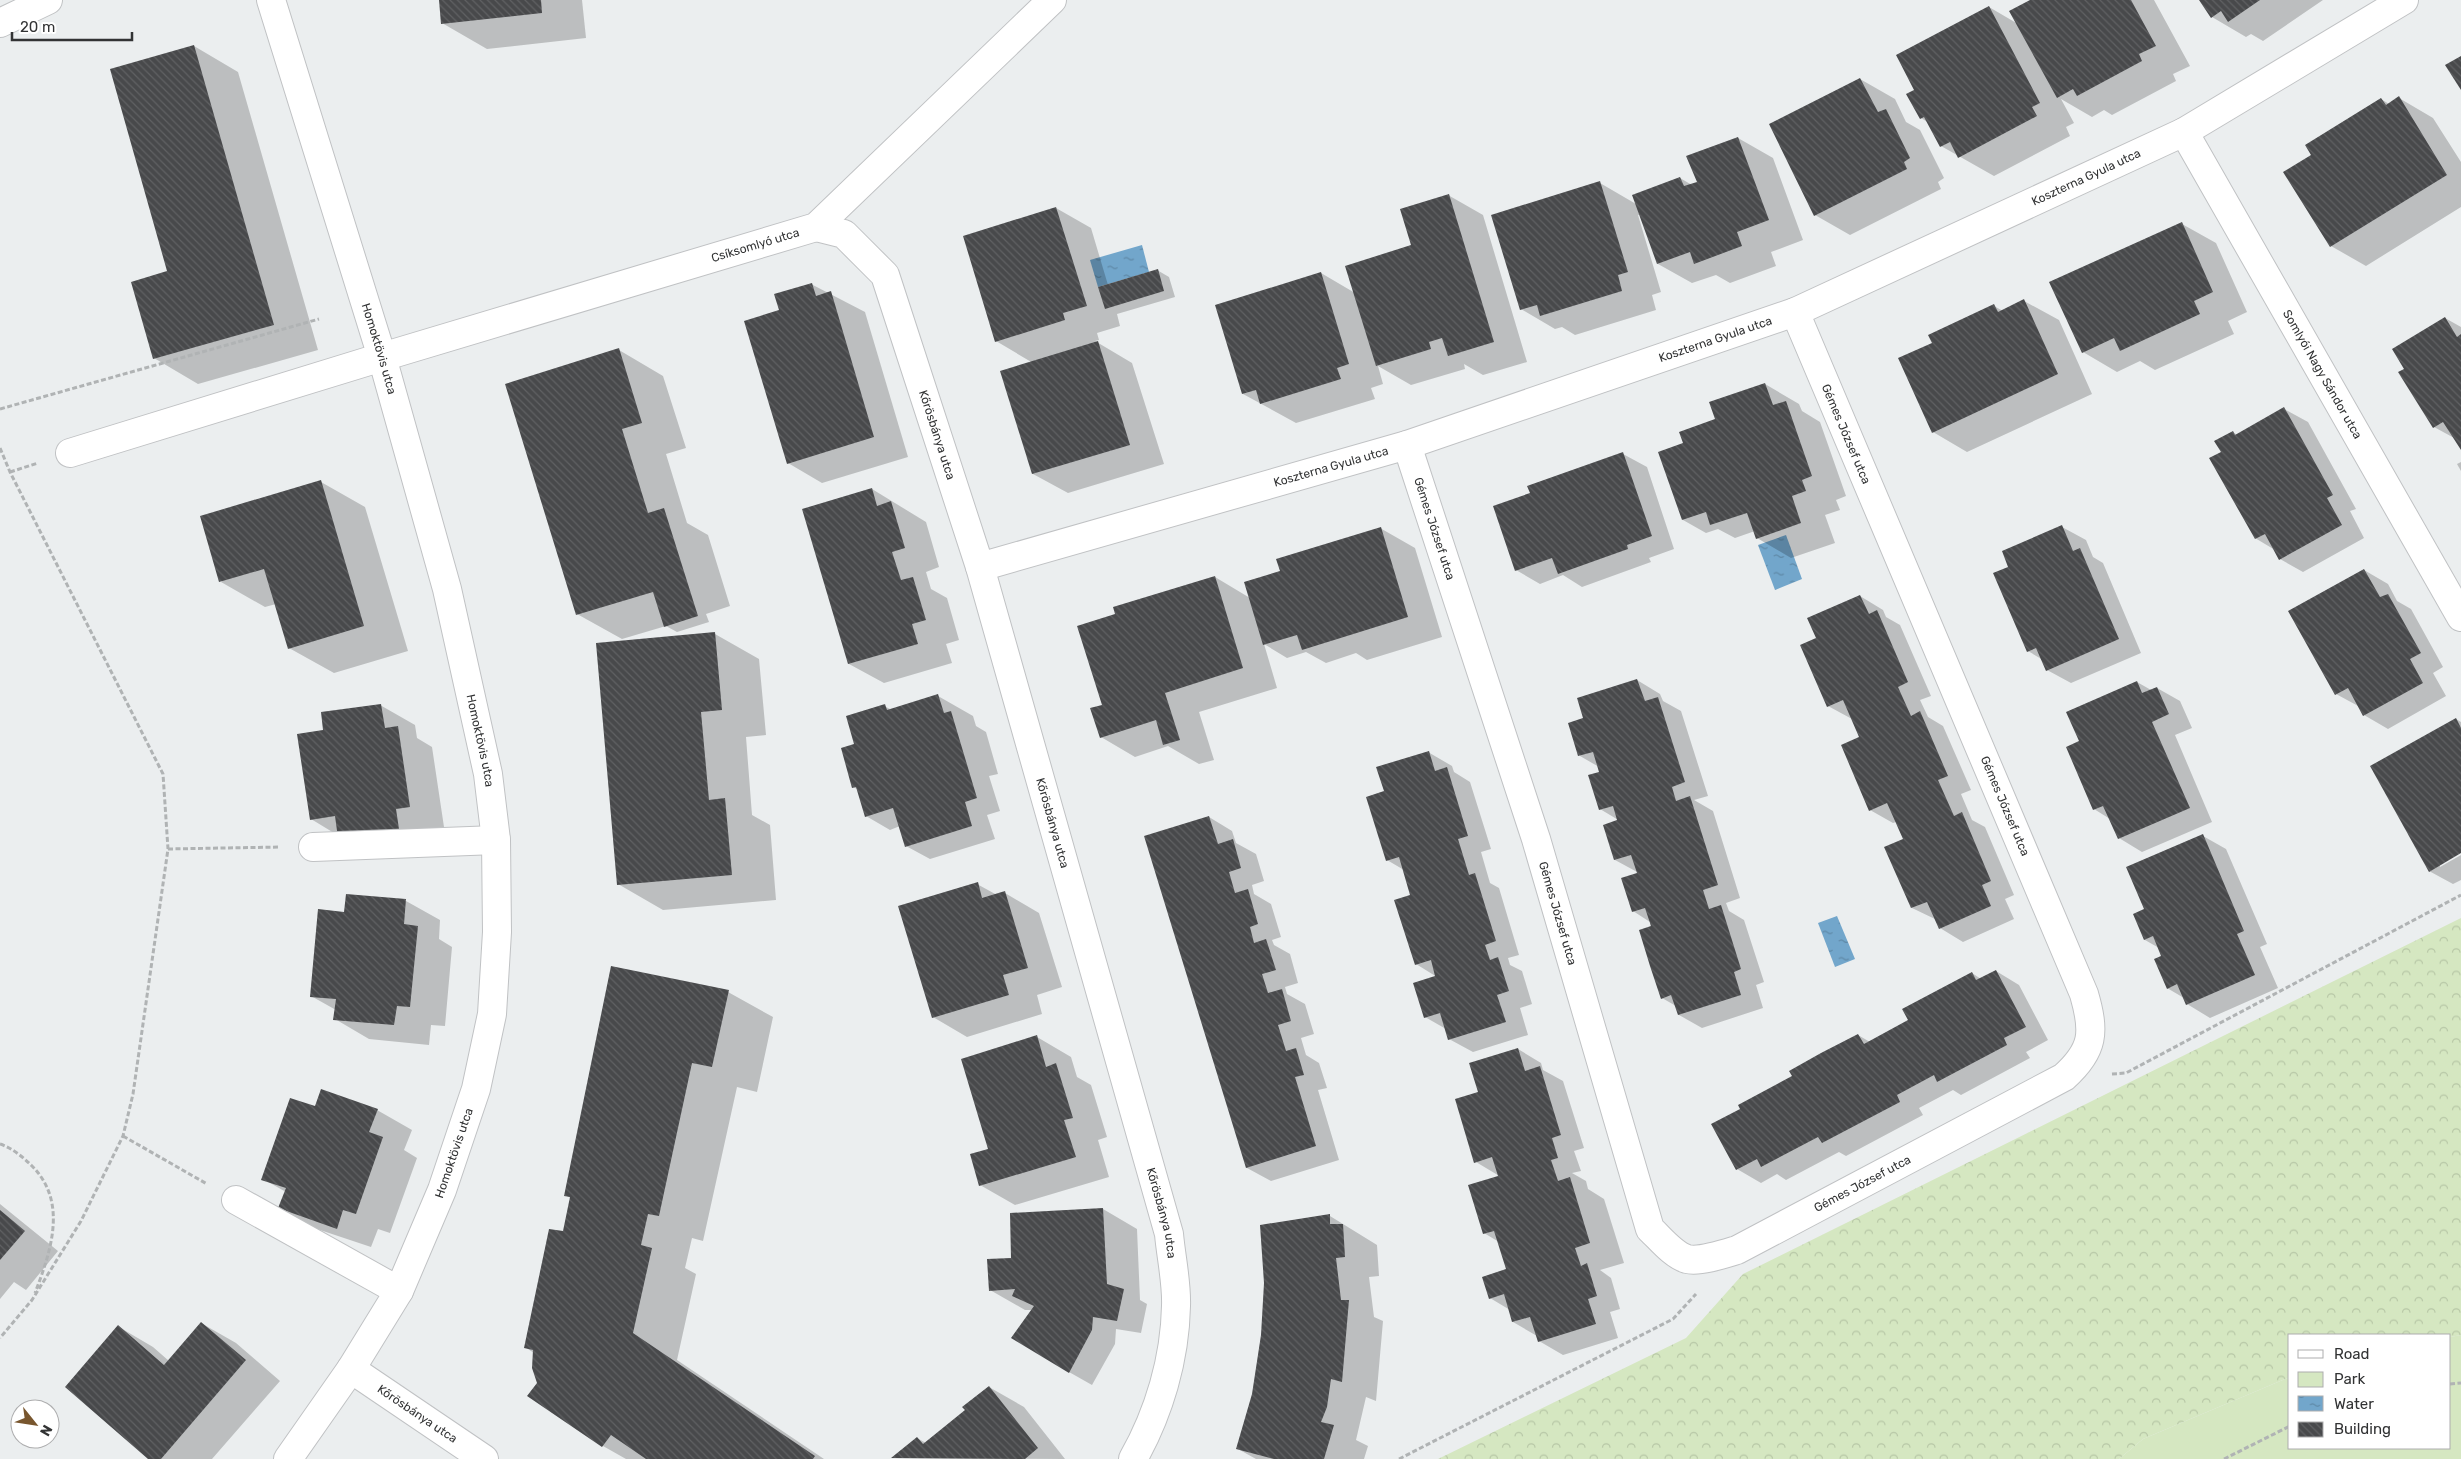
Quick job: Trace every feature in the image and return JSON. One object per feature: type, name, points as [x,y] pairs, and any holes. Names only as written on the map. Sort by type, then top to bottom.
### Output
[{"type":"street","points":[[0,22],[48,0]]},
{"type":"street","name":"Homoktövis utca","points":[[272,0],[382,357],[447,589],[471,690],[488,774],[496,840],[497,932],[492,1014],[476,1089],[442,1190],[399,1291],[351,1369],[288,1459]]},
{"type":"street","name":"Csíksomlyó utca","points":[[70,453],[816,227],[1052,0]]},
{"type":"street","name":"Koszterna Gyula utca","points":[[980,567],[1407,445],[1795,312],[2184,132],[2404,0]]},
{"type":"street","name":"Somlyói Nagy Sándor utca","points":[[2184,132],[2461,617]]},
{"type":"street","name":"Kőrösbánya utca","points":[[816,227],[844,234],[885,275],[980,567],[1169,1234],[1176,1306],[1168,1373],[1147,1435],[1133,1459]]},
{"type":"street","name":"Gémes József utca","points":[[1407,445],[1536,839],[1650,1229],[1668,1246],[1687,1259],[1712,1257],[1737,1250],[2064,1077],[2080,1062],[2090,1043],[2092,1020],[2084,994],[1795,312]]},
{"type":"street","points":[[313,847],[496,840]]},
{"type":"street","points":[[236,1200],[399,1291]]},
{"type":"street","name":"Kőrösbánya utca","points":[[351,1369],[484,1459]]},
{"type":"path","points":[[0,410],[319,319]]},
{"type":"path","points":[[0,448],[10,472],[163,774],[168,849],[133,1094],[123,1136],[81,1221],[32,1300],[0,1338]]},
{"type":"path","points":[[168,849],[313,847]]},
{"type":"path","points":[[2064,1077],[2126,1073],[2461,895]]},
{"type":"path","points":[[123,1136],[236,1200]]},
{"type":"path","points":[[0,1144],[24,1158],[40,1173],[53,1199],[54,1227],[48,1260],[32,1300]]},
{"type":"path","points":[[1398,1459],[1673,1319],[1698,1292]]},
{"type":"path","points":[[2224,1459],[2288,1427]]},
{"type":"green space","points":[[2461,918],[2461,1335],[2451,1337],[2451,1334],[2288,1334],[2288,1378],[2143,1439],[2119,1459],[1438,1459],[1686,1338],[1743,1274]]},
{"type":"green space","points":[[2461,1335],[2461,1459],[2119,1459],[2143,1439],[2288,1378],[2288,1449],[2451,1449],[2451,1337]]},
{"type":"water","points":[[1142,245],[1149,272],[1098,287],[1090,260]]},
{"type":"water","points":[[1786,535],[1802,579],[1775,590],[1758,545]]},
{"type":"water","points":[[1837,916],[1855,959],[1835,967],[1818,923]]},
{"type":"building","points":[[439,0],[541,0],[542,13],[441,24]]},
{"type":"building","points":[[2030,0],[2131,0],[2156,46],[2139,54],[2142,61],[2077,96],[2073,89],[2057,98],[2009,11]]},
{"type":"building","points":[[2199,0],[2260,0],[2228,22],[2221,11],[2211,18]]},
{"type":"building","points":[[1989,6],[2040,103],[2032,107],[2037,116],[1958,158],[1950,142],[1940,147],[1924,117],[1920,119],[1906,94],[1914,90],[1896,55]]},
{"type":"building","points":[[194,45],[274,325],[153,359],[131,282],[167,271],[110,69]]},
{"type":"building","points":[[2461,56],[2461,90],[2445,65]]},
{"type":"building","points":[[1860,78],[1878,112],[1886,109],[1910,158],[1904,162],[1907,169],[1814,216],[1769,124]]},
{"type":"building","points":[[2399,96],[2447,175],[2330,247],[2283,172],[2311,155],[2305,145],[2381,98],[2386,105]]},
{"type":"building","points":[[1738,137],[1769,220],[1737,232],[1742,246],[1694,264],[1690,252],[1657,264],[1632,195],[1680,177],[1684,186],[1697,182],[1686,156]]},
{"type":"building","points":[[1600,181],[1628,272],[1618,275],[1622,291],[1540,316],[1537,305],[1520,310],[1491,215]]},
{"type":"building","points":[[1449,194],[1494,342],[1448,356],[1442,338],[1429,342],[1431,349],[1376,366],[1345,266],[1411,245],[1400,209]]},
{"type":"building","points":[[1056,207],[1087,306],[1063,313],[1065,320],[995,342],[963,236]]},
{"type":"building","points":[[2182,222],[2213,292],[2194,301],[2200,314],[2120,351],[2114,338],[2082,353],[2049,282]]},
{"type":"building","points":[[1158,269],[1164,291],[1105,309],[1098,287]]},
{"type":"building","points":[[1321,272],[1349,364],[1337,368],[1341,379],[1260,404],[1256,390],[1242,394],[1215,305]]},
{"type":"building","points":[[812,283],[816,296],[831,291],[874,437],[787,464],[744,321],[779,310],[774,294]]},
{"type":"building","points":[[2024,299],[2058,374],[1932,433],[1898,358],[1932,343],[1928,335],[1994,304],[1998,312]]},
{"type":"building","points":[[2445,317],[2457,337],[2461,334],[2461,450],[2443,422],[2433,428],[2398,372],[2404,369],[2392,349]]},
{"type":"building","points":[[1098,341],[1130,445],[1032,474],[1000,371]]},
{"type":"building","points":[[619,348],[642,423],[622,429],[648,513],[664,508],[698,616],[664,627],[653,592],[576,615],[505,384]]},
{"type":"building","points":[[1765,383],[1773,405],[1786,401],[1812,476],[1802,480],[1806,491],[1792,496],[1801,523],[1756,539],[1747,513],[1710,525],[1706,512],[1682,520],[1658,452],[1683,443],[1679,432],[1715,419],[1709,402]]},
{"type":"building","points":[[2284,407],[2333,495],[2327,498],[2342,525],[2279,560],[2265,534],[2255,539],[2209,458],[2221,452],[2214,441],[2233,431],[2235,435]]},
{"type":"building","points":[[1623,452],[1652,536],[1627,545],[1628,549],[1558,574],[1552,558],[1515,571],[1493,506],[1530,493],[1527,486]]},
{"type":"building","points":[[321,480],[364,626],[288,649],[264,569],[219,582],[200,516]]},
{"type":"building","points":[[872,488],[877,506],[891,501],[905,548],[892,552],[901,580],[913,577],[926,620],[912,624],[918,644],[848,664],[802,509]]},
{"type":"building","points":[[2062,525],[2073,551],[2080,548],[2119,639],[2046,671],[2036,648],[2027,652],[1993,573],[2008,567],[2002,551]]},
{"type":"building","points":[[1381,527],[1408,617],[1302,650],[1297,635],[1263,645],[1244,582],[1280,571],[1276,559]]},
{"type":"building","points":[[2364,569],[2380,597],[2388,594],[2421,653],[2410,659],[2423,683],[2363,716],[2348,688],[2335,695],[2288,611]]},
{"type":"building","points":[[1215,576],[1243,668],[1165,693],[1180,740],[1163,745],[1156,720],[1100,738],[1090,708],[1102,705],[1077,626],[1115,614],[1113,607]]},
{"type":"building","points":[[1860,595],[1869,614],[1877,610],[1908,682],[1898,687],[1911,716],[1920,711],[1948,776],[1938,780],[1954,816],[1962,812],[1991,881],[1982,885],[1991,906],[1939,929],[1927,902],[1911,908],[1884,847],[1903,839],[1887,803],[1869,811],[1841,745],[1859,737],[1843,700],[1827,707],[1800,645],[1816,638],[1807,618]]},
{"type":"building","points":[[715,632],[722,710],[701,712],[709,800],[725,798],[732,875],[617,885],[596,643]]},
{"type":"building","points":[[1637,679],[1645,701],[1658,697],[1685,782],[1672,787],[1676,801],[1690,796],[1718,885],[1703,890],[1709,909],[1721,905],[1741,969],[1734,972],[1741,995],[1678,1015],[1671,995],[1661,999],[1650,966],[1639,930],[1651,926],[1645,908],[1632,912],[1621,878],[1637,873],[1631,855],[1614,860],[1603,825],[1617,820],[1613,806],[1599,810],[1588,775],[1599,772],[1593,752],[1578,756],[1568,723],[1583,718],[1577,698]]},
{"type":"building","points":[[2137,681],[2142,693],[2157,687],[2169,714],[2152,722],[2190,808],[2118,839],[2103,806],[2093,810],[2066,747],[2079,741],[2066,712]]},
{"type":"building","points":[[938,694],[944,713],[951,711],[977,798],[965,802],[972,826],[905,847],[893,808],[865,817],[856,787],[852,788],[841,748],[854,744],[846,716],[885,704],[887,710]]},
{"type":"building","points":[[381,704],[385,728],[398,726],[410,807],[396,809],[399,829],[338,838],[335,816],[310,820],[297,734],[323,730],[321,712]]},
{"type":"building","points":[[2456,718],[2461,728],[2461,853],[2429,872],[2370,766]]},
{"type":"building","points":[[1429,751],[1435,771],[1447,767],[1468,836],[1458,839],[1469,875],[1475,873],[1496,941],[1485,945],[1490,960],[1498,957],[1509,991],[1497,995],[1506,1022],[1448,1040],[1440,1013],[1424,1018],[1413,983],[1435,976],[1431,960],[1415,965],[1394,900],[1410,895],[1399,857],[1386,861],[1366,797],[1384,791],[1376,767]]},
{"type":"building","points":[[1209,816],[1218,844],[1233,839],[1241,868],[1229,872],[1235,893],[1248,889],[1258,924],[1250,927],[1254,943],[1266,939],[1276,970],[1262,974],[1268,993],[1282,989],[1291,1021],[1278,1025],[1286,1051],[1296,1048],[1304,1075],[1295,1077],[1316,1146],[1246,1168],[1144,836]]},
{"type":"building","points":[[2203,834],[2244,931],[2237,934],[2255,975],[2186,1005],[2177,984],[2167,989],[2154,959],[2161,956],[2153,936],[2144,940],[2133,914],[2144,909],[2126,867]]},
{"type":"building","points":[[978,882],[982,898],[1005,891],[1028,968],[1003,975],[1009,995],[932,1018],[898,906]]},
{"type":"building","points":[[346,894],[406,899],[404,924],[418,926],[410,1007],[397,1006],[394,1025],[333,1020],[336,999],[310,997],[318,909],[344,912]]},
{"type":"building","points":[[611,966],[729,990],[712,1067],[692,1063],[659,1216],[648,1214],[641,1245],[652,1248],[633,1333],[815,1456],[813,1459],[646,1459],[611,1435],[602,1447],[527,1396],[537,1383],[532,1368],[533,1350],[524,1348],[549,1229],[563,1231],[570,1197],[564,1196]]},
{"type":"building","points":[[1996,970],[2026,1027],[2004,1038],[2007,1045],[1937,1082],[1934,1075],[1897,1095],[1900,1102],[1822,1143],[1818,1137],[1761,1167],[1757,1159],[1736,1170],[1711,1124],[1740,1109],[1738,1105],[1792,1076],[1789,1071],[1821,1053],[1858,1034],[1864,1044],[1908,1020],[1902,1009],[1972,972],[1976,980]]},
{"type":"building","points":[[1037,1035],[1046,1067],[1056,1063],[1073,1118],[1064,1120],[1076,1157],[979,1186],[970,1154],[988,1149],[961,1059]]},
{"type":"building","points":[[1518,1048],[1525,1071],[1540,1066],[1561,1135],[1552,1138],[1558,1158],[1551,1160],[1558,1181],[1570,1177],[1590,1243],[1575,1248],[1581,1266],[1587,1263],[1597,1296],[1588,1299],[1596,1324],[1538,1342],[1530,1317],[1512,1322],[1504,1294],[1489,1299],[1482,1277],[1506,1269],[1494,1231],[1483,1234],[1468,1185],[1498,1176],[1492,1157],[1474,1163],[1455,1099],[1478,1092],[1469,1063]]},
{"type":"building","points":[[321,1089],[378,1109],[369,1132],[383,1137],[356,1214],[343,1210],[337,1229],[278,1208],[286,1188],[261,1180],[290,1098],[315,1106]]},
{"type":"building","points":[[1103,1208],[1107,1284],[1124,1289],[1117,1321],[1093,1317],[1092,1330],[1069,1373],[1011,1338],[1034,1306],[1012,1296],[1015,1289],[989,1291],[987,1259],[1011,1258],[1010,1213]]},
{"type":"building","points":[[0,1210],[25,1231],[0,1260]]},
{"type":"building","points":[[1330,1214],[1330,1224],[1343,1224],[1345,1257],[1336,1258],[1341,1300],[1349,1300],[1342,1382],[1331,1379],[1327,1407],[1321,1422],[1334,1425],[1324,1459],[1274,1459],[1236,1449],[1252,1394],[1261,1335],[1264,1283],[1260,1225]]},
{"type":"building","points":[[201,1322],[246,1360],[161,1459],[148,1459],[65,1387],[118,1325],[164,1365]]},
{"type":"building","points":[[989,1386],[1038,1448],[1025,1459],[891,1458],[917,1437],[923,1444],[965,1410],[962,1407]]}]
